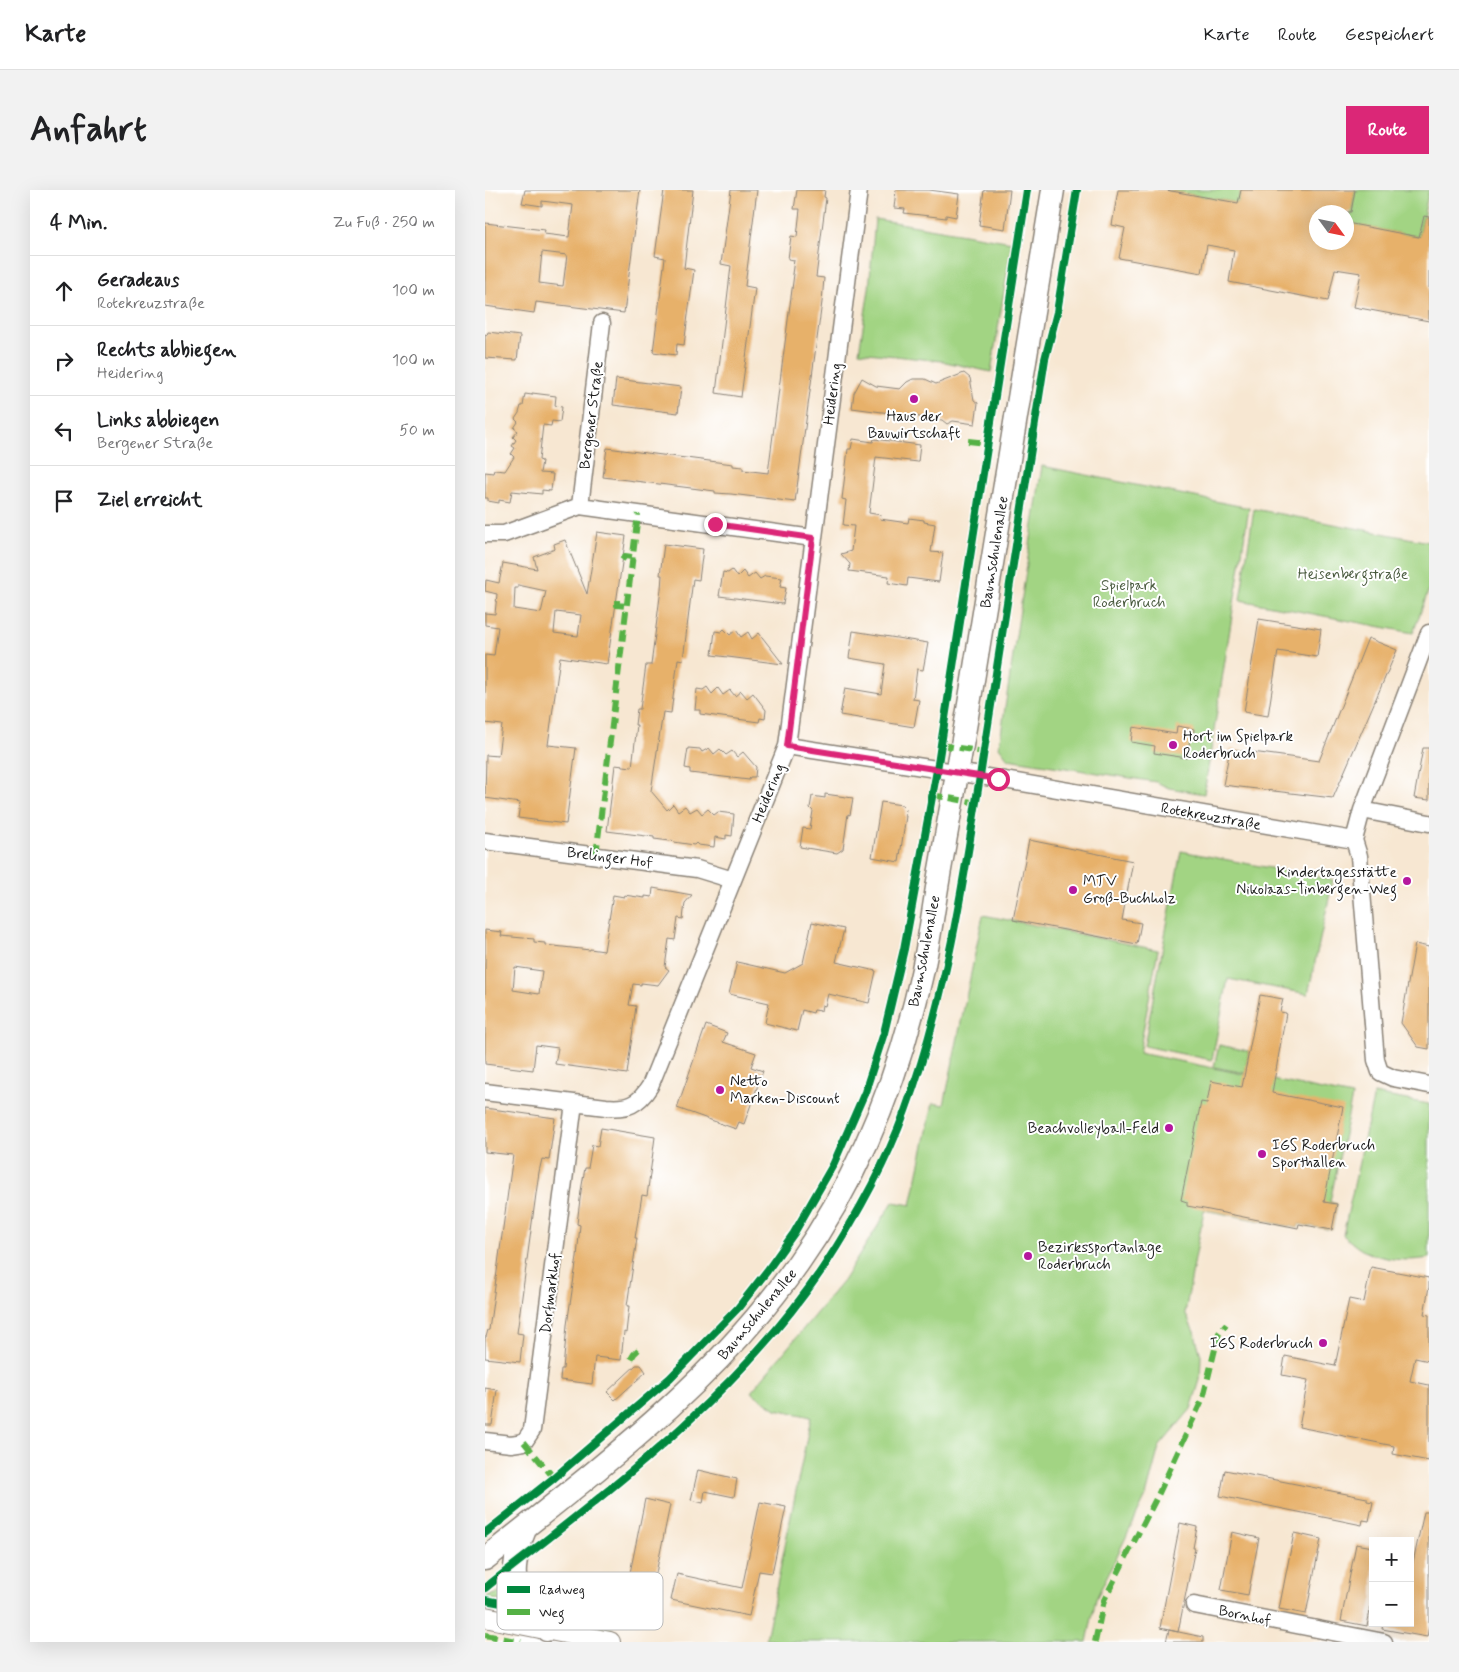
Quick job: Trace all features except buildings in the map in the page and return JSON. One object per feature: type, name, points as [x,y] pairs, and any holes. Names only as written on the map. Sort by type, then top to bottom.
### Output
[{"type":"main road","name":"Baumschulenallee","points":[[485,1559],[630,1442],[679,1399],[723,1356],[758,1317],[800,1261],[837,1202],[864,1150],[886,1098],[922,976],[958,773],[1053,190]]},
{"type":"main road","points":[[516,1572],[517,1547],[526,1526]]},
{"type":"street","name":"Heidering","points":[[485,1092],[625,1107],[635,1104],[649,1086],[787,746],[859,190]]},
{"type":"street","name":"Bergener Straße","points":[[579,506],[602,323]]},
{"type":"street","points":[[485,534],[504,534],[579,506],[813,538]]},
{"type":"street","points":[[1429,632],[1362,810],[1354,840],[1359,856],[1376,1060],[1380,1072],[1393,1078],[1429,1085]]},
{"type":"street","name":"Rotekreuzstraße","points":[[787,746],[1354,840]]},
{"type":"street","points":[[1362,810],[1429,823]]},
{"type":"street","name":"Brelinger Hof","points":[[485,841],[697,869],[733,880]]},
{"type":"street","name":"Dorfmarkhof","points":[[485,1441],[511,1444],[524,1442],[532,1430],[574,1103]]},
{"type":"street","name":"Bornhof","points":[[1194,1605],[1384,1642]]},
{"type":"street","points":[[547,1630],[610,1642]]},
{"type":"green space","points":[[1166,190],[1241,190],[1238,203]]},
{"type":"green space","points":[[1355,190],[1429,190],[1419,237],[1354,225],[1354,205],[1352,205]]},
{"type":"green space","points":[[875,219],[1012,242],[991,372],[941,361],[859,352],[869,289]]},
{"type":"green space","name":"Spielpark Roderbruch","points":[[1042,466],[1249,508],[1204,794],[1169,788],[1156,782],[1008,759],[999,747]]},
{"type":"green space","name":"Heisenbergstraße","points":[[1254,509],[1429,542],[1429,589],[1413,633],[1240,600]]},
{"type":"green space","points":[[1181,851],[1333,880],[1308,994],[1228,979],[1212,1060],[1144,1046]]},
{"type":"green space","name":"Bezirkssportanlage Roderbruch","points":[[983,915],[1158,950],[1139,1053],[1352,1096],[1330,1202],[1337,1204],[1332,1230],[1299,1224],[1298,1228],[1204,1210],[1185,1313],[1195,1334],[1201,1356],[1200,1380],[1191,1409],[1159,1447],[1146,1496],[1096,1599],[1087,1642],[781,1642],[766,1639],[811,1417],[776,1409],[751,1392],[843,1281],[893,1202],[911,1205],[933,1103],[944,1105]]},
{"type":"green space","points":[[1219,1045],[1249,1051],[1245,1073],[1214,1067]]},
{"type":"green space","points":[[1374,1094],[1429,1104],[1429,1258],[1404,1260],[1378,1256],[1362,1250],[1343,1235]]},
{"type":"green space","points":[[497,1594],[497,1600],[486,1598]]},
{"type":"green space","points":[[485,1602],[497,1605],[497,1610],[485,1607]]},
{"type":"marked path","points":[[968,441],[987,443]]},
{"type":"marked path","points":[[596,855],[638,514]]},
{"type":"marked path","points":[[622,560],[625,556],[632,557]]},
{"type":"marked path","points":[[617,600],[617,605],[627,606]]},
{"type":"marked path","points":[[941,745],[984,752]]},
{"type":"marked path","points":[[932,795],[977,803]]},
{"type":"marked path","points":[[1095,1642],[1104,1600],[1158,1495],[1203,1398],[1219,1333],[1226,1324]]},
{"type":"marked path","points":[[631,1359],[640,1348]]},
{"type":"marked path","points":[[524,1442],[554,1478]]},
{"type":"marked path","points":[[485,1635],[521,1642]]},
{"type":"cycle path","points":[[485,1533],[554,1478],[670,1378],[738,1308],[794,1233],[833,1165],[865,1092],[884,1033],[904,949],[937,770],[1027,190]]},
{"type":"cycle path","points":[[505,1572],[577,1516],[667,1441],[710,1401],[750,1359],[788,1315],[823,1268],[847,1231],[869,1192],[897,1132],[921,1065],[934,1018],[955,923],[972,827],[1045,359],[1057,312],[1077,190]]},
{"type":"cycle path","points":[[485,1588],[497,1579]]},
{"type":"cycle path","points":[[485,1600],[497,1602]]},
{"type":"place","name":"Haus der Bauwirtschaft","points":[[914,399]]},
{"type":"place","name":"Hort im Spielpark Roderbruch","points":[[1173,745]]},
{"type":"place","name":"Kindertagesstätte Nikolaas-Tinbergen-Weg","points":[[1407,881]]},
{"type":"place","name":"MTV Groß-Buchholz","points":[[1073,890]]},
{"type":"place","name":"Netto Marken-Discount","points":[[720,1090]]},
{"type":"place","name":"Beachvolleyball-Feld","points":[[1169,1128]]},
{"type":"place","name":"IGS Roderbruch Sporthallen","points":[[1262,1154]]},
{"type":"place","name":"Bezirkssportanlage Roderbruch","points":[[1028,1256]]},
{"type":"place","name":"IGS Roderbruch","points":[[1323,1343]]},
{"type":"route","points":[[715,524],[813,538],[787,746],[998,779]]}]
